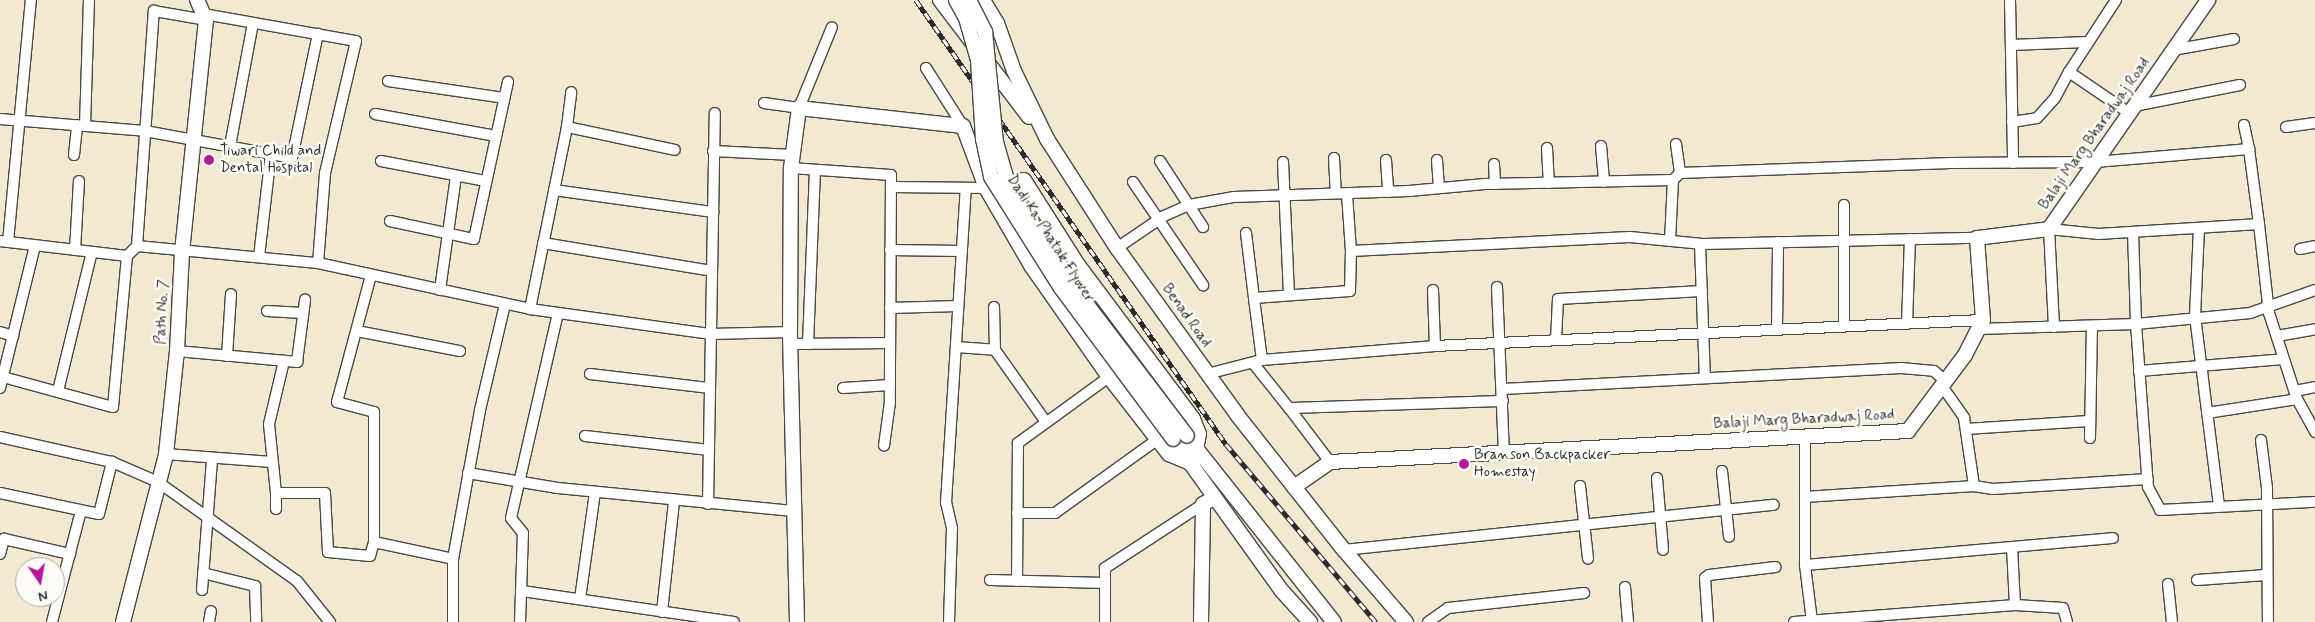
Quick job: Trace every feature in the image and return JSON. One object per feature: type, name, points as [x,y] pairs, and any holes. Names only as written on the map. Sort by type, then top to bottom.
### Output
[{"type":"street","points":[[31,0],[21,120],[4,242],[127,256]]},
{"type":"street","points":[[74,154],[81,126],[90,0]]},
{"type":"street","points":[[197,0],[205,17]]},
{"type":"street","points":[[940,0],[1046,140]]},
{"type":"street","name":"Dadi Ka Phatak Flyover","points":[[956,0],[971,32],[978,60],[983,139],[991,176],[1061,288],[1193,464],[1209,501],[1282,591],[1310,622]]},
{"type":"street","name":"Dadi Ka Phatak Flyover","points":[[969,0],[986,32],[996,142],[1005,174],[1018,203],[1082,298],[1196,449],[1334,622]]},
{"type":"street","name":"Benad Road","points":[[983,0],[997,23],[1014,71],[1046,140],[1118,248],[1207,374],[1294,487],[1344,550],[1406,622]]},
{"type":"street","points":[[2010,0],[2013,163]]},
{"type":"street","points":[[2012,122],[2037,118],[2055,98],[2087,42],[2116,0]]},
{"type":"street","name":"Balaji Marg Bharadwaj Road","points":[[1978,238],[2048,228],[2208,0]]},
{"type":"street","points":[[3,377],[113,407],[127,256],[137,246],[154,11],[253,22],[356,41],[325,173],[318,263]]},
{"type":"street","name":"Path No. 7","points":[[123,622],[166,454],[177,351],[182,252],[205,17]]},
{"type":"street","points":[[230,146],[253,22]]},
{"type":"street","points":[[798,622],[793,511],[790,338],[792,162],[799,108],[832,27]]},
{"type":"street","points":[[0,119],[145,131],[194,142],[230,146],[292,158],[318,34]]},
{"type":"street","points":[[2173,50],[2234,40]]},
{"type":"street","points":[[2011,45],[2087,42]]},
{"type":"street","points":[[926,68],[963,126],[986,188],[1032,267],[1109,377],[1169,454],[1193,464]]},
{"type":"street","points":[[2069,72],[2132,110],[2240,85]]},
{"type":"street","points":[[388,81],[504,98]]},
{"type":"street","points":[[390,221],[474,239],[508,82]]},
{"type":"street","points":[[530,309],[567,127],[571,92]]},
{"type":"street","points":[[764,103],[963,126]]},
{"type":"street","points":[[708,504],[715,113]]},
{"type":"street","points":[[375,114],[496,136]]},
{"type":"street","points":[[2286,127],[2315,123]]},
{"type":"street","points":[[2244,125],[2259,224],[2267,305],[2296,395],[2315,432]]},
{"type":"street","points":[[567,127],[675,150]]},
{"type":"street","points":[[1670,241],[1676,177],[1676,144]]},
{"type":"street","points":[[1601,146],[1604,182]]},
{"type":"street","points":[[1547,148],[1549,183]]},
{"type":"street","points":[[1118,248],[1158,220],[1188,204],[1234,197],[1388,192],[1495,184],[1604,182],[1676,177],[2013,163],[2095,162],[2249,149]]},
{"type":"street","points":[[713,151],[792,162],[815,171],[891,175],[890,385],[884,446]]},
{"type":"street","points":[[259,257],[271,153]]},
{"type":"street","points":[[1254,298],[1288,293],[1350,291],[1351,251],[1334,158]]},
{"type":"street","points":[[1386,160],[1388,192]]},
{"type":"street","points":[[1437,160],[1439,188]]},
{"type":"street","points":[[381,161],[486,181]]},
{"type":"street","points":[[1160,161],[1203,227]]},
{"type":"street","points":[[1283,162],[1288,293]]},
{"type":"street","points":[[1494,164],[1495,184]]},
{"type":"street","points":[[808,344],[815,171]]},
{"type":"street","points":[[440,290],[456,176]]},
{"type":"street","points":[[891,187],[986,188],[1024,180],[1078,265],[1193,419],[1199,434],[1196,449]]},
{"type":"street","points":[[75,250],[79,181]]},
{"type":"street","points":[[1133,182],[1203,285]]},
{"type":"street","points":[[949,622],[952,528],[946,503],[966,189]]},
{"type":"street","points":[[554,190],[713,212]]},
{"type":"street","points":[[1844,205],[1844,326]]},
{"type":"street","points":[[2054,327],[2048,228],[2099,234],[2259,224]]},
{"type":"street","points":[[2199,228],[2195,316],[2219,506]]},
{"type":"street","points":[[2133,232],[2136,324],[2148,479],[2160,510],[2315,502]]},
{"type":"street","points":[[1246,233],[1254,298],[1258,362],[1289,408],[1330,462],[1294,487]]},
{"type":"street","points":[[1351,251],[1630,238],[1700,244],[1978,238],[1981,325]]},
{"type":"street","points":[[1907,324],[1910,239]]},
{"type":"street","points":[[1777,330],[1778,242]]},
{"type":"street","points":[[543,243],[712,271]]},
{"type":"street","points":[[1700,244],[1705,378]]},
{"type":"street","points":[[0,388],[35,246]]},
{"type":"street","points":[[137,246],[182,252],[318,263],[530,309],[711,334],[790,338],[808,344],[890,343]]},
{"type":"street","points":[[2300,249],[2315,246]]},
{"type":"street","points":[[890,250],[962,252]]},
{"type":"street","points":[[58,391],[92,252]]},
{"type":"street","points":[[276,493],[325,493],[328,552],[370,556],[374,542],[374,412],[337,402],[371,275]]},
{"type":"street","points":[[1497,287],[1503,389],[1504,453]]},
{"type":"street","points":[[1433,290],[1435,346]]},
{"type":"street","points":[[1207,374],[1258,362],[1435,346],[1907,324],[2054,327],[2136,324],[2195,316],[2250,314],[2267,305],[2315,290]]},
{"type":"street","points":[[1556,340],[1558,299],[1702,291]]},
{"type":"street","points":[[227,356],[231,294]]},
{"type":"street","points":[[177,351],[297,362],[304,300]]},
{"type":"street","points":[[453,622],[454,559],[468,473],[506,304]]},
{"type":"street","points":[[890,308],[958,306]]},
{"type":"street","points":[[994,307],[995,350],[1046,422]]},
{"type":"street","points":[[267,311],[303,313]]},
{"type":"street","points":[[520,622],[523,533],[511,518],[521,482],[558,313]]},
{"type":"street","name":"Balaji Marg Bharadwaj Road","points":[[1330,462],[1908,431],[1943,383],[1981,325]]},
{"type":"street","points":[[2090,438],[2092,326]]},
{"type":"street","points":[[2277,336],[2315,328]]},
{"type":"street","points":[[357,331],[460,351]]},
{"type":"street","points":[[0,332],[13,336]]},
{"type":"street","points":[[956,347],[995,350]]},
{"type":"street","points":[[2139,371],[2284,359]]},
{"type":"street","points":[[276,509],[269,424],[284,361]]},
{"type":"street","points":[[1503,389],[1915,368],[1934,371],[1964,418],[1974,486]]},
{"type":"street","points":[[590,374],[710,388]]},
{"type":"street","points":[[1017,580],[1018,443],[1109,377]]},
{"type":"street","points":[[843,388],[890,385]]},
{"type":"street","points":[[2207,413],[2296,395],[2315,387]]},
{"type":"street","points":[[1289,408],[1503,400]]},
{"type":"street","points":[[1966,428],[2089,422]]},
{"type":"street","points":[[585,436],[709,450]]},
{"type":"street","points":[[1805,436],[1805,565],[1812,620]]},
{"type":"street","points":[[0,437],[112,462],[158,482],[297,581],[330,622]]},
{"type":"street","points":[[1017,514],[1055,513],[1158,439]]},
{"type":"street","points":[[2261,440],[2266,506],[2268,622]]},
{"type":"street","points":[[166,454],[212,460],[272,462]]},
{"type":"street","points":[[202,590],[206,516],[212,460]]},
{"type":"street","points":[[0,493],[99,514],[112,462]]},
{"type":"street","points":[[1722,471],[1729,537]]},
{"type":"street","points":[[468,473],[595,492],[793,511]]},
{"type":"street","points":[[1658,478],[1663,550]]},
{"type":"street","points":[[1805,497],[1974,486],[1993,488],[2148,479]]},
{"type":"street","points":[[1580,486],[1588,559]]},
{"type":"street","points":[[580,599],[595,492]]},
{"type":"street","points":[[662,612],[674,500]]},
{"type":"street","points":[[1104,622],[1105,568],[1209,501]]},
{"type":"street","points":[[1202,622],[1209,501]]},
{"type":"street","points":[[1344,550],[1774,505]]},
{"type":"street","points":[[52,622],[81,511]]},
{"type":"street","points":[[1805,565],[2113,538]]},
{"type":"street","points":[[0,554],[4,540],[70,554]]},
{"type":"street","points":[[374,542],[454,559]]},
{"type":"street","points":[[2012,548],[2015,605]]},
{"type":"street","points":[[1708,622],[1705,578],[1709,575],[1776,567]]},
{"type":"street","points":[[203,573],[255,586],[256,622]]},
{"type":"street","points":[[2198,580],[2266,575]]},
{"type":"street","points":[[990,580],[1105,583]]},
{"type":"street","points":[[2168,584],[2172,622]]},
{"type":"street","points":[[1625,587],[1628,622]]},
{"type":"street","points":[[522,591],[734,622]]},
{"type":"street","points":[[1428,622],[1448,608],[1584,593]]},
{"type":"street","points":[[1794,622],[1911,618],[2015,605],[2063,608],[2067,622]]},
{"type":"street","points":[[209,622],[211,611]]},
{"type":"railway","points":[[916,0],[1226,444],[1376,622]]},
{"type":"place","name":"Tiwari Child and Dental Hospital","points":[[209,160]]},
{"type":"place","name":"Branson Backpacker Homestay","points":[[1464,464]]}]
